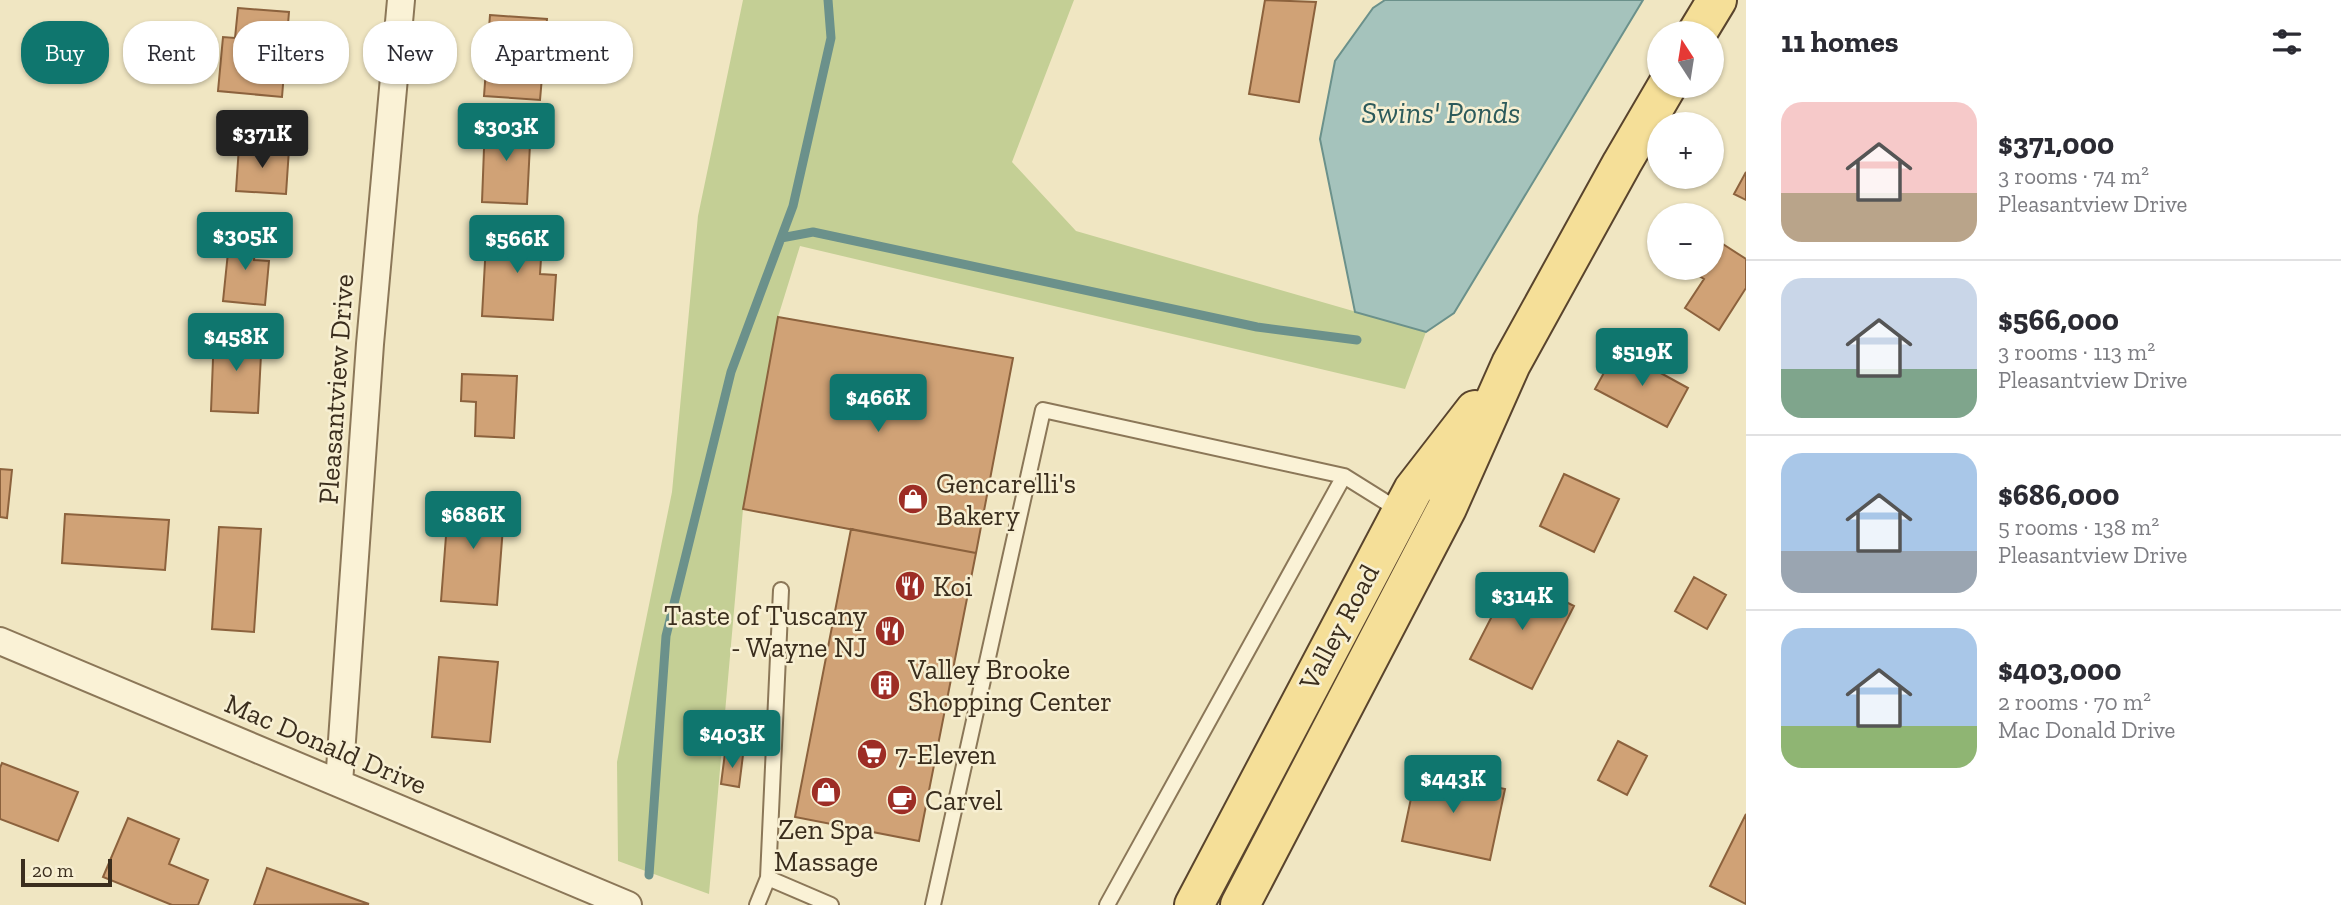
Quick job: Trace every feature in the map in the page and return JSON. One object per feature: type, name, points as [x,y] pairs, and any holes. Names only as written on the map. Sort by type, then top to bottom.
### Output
[{"type":"main road","points":[[1705,21],[1717,0]]},
{"type":"main road","name":"Valley Road","points":[[1240,905],[1447,508],[1511,364],[1660,98]]},
{"type":"main road","name":"Valley Road","points":[[1194,905],[1413,490],[1511,364]]},
{"type":"street","name":"Pleasantview Drive","points":[[339,783],[370,344],[401,0]]},
{"type":"street","name":"Mac Donald Drive","points":[[0,640],[628,905]]},
{"type":"lane","points":[[933,905],[1043,410],[1344,476],[1401,511]]},
{"type":"lane","points":[[1107,905],[1344,476]]},
{"type":"lane","points":[[757,905],[768,878],[781,590]]},
{"type":"lane","points":[[768,878],[831,905]]},
{"type":"green space","points":[[743,0],[1074,0],[1012,162],[1076,231],[1426,332],[1405,389],[800,246],[778,317],[743,509],[709,894],[618,861],[617,762],[672,492],[698,216]]},
{"type":"water","name":"Swins' Ponds","points":[[1385,0],[1643,0],[1454,313],[1426,332],[1355,312],[1320,139],[1335,61],[1373,8]]},
{"type":"building","points":[[1265,0],[1316,2],[1299,102],[1249,94]]},
{"type":"building","points":[[238,8],[289,12],[288,21],[237,21]]},
{"type":"building","points":[[490,15],[547,19],[547,21],[490,21]]},
{"type":"building","points":[[223,37],[233,38],[233,84],[283,84],[282,97],[218,91]]},
{"type":"building","points":[[485,84],[541,84],[540,100],[484,96]]},
{"type":"building","points":[[485,122],[531,124],[527,204],[482,202]]},
{"type":"building","points":[[239,146],[289,149],[286,194],[236,191]]},
{"type":"building","points":[[1746,172],[1746,200],[1734,194]]},
{"type":"building","points":[[487,225],[543,228],[540,274],[556,275],[553,320],[482,316]]},
{"type":"building","points":[[230,233],[257,236],[254,260],[269,261],[265,305],[223,301]]},
{"type":"building","points":[[1724,245],[1746,259],[1746,288],[1719,330],[1685,308],[1703,280],[1724,280]]},
{"type":"building","points":[[778,317],[1013,358],[976,553],[743,509]]},
{"type":"building","points":[[214,333],[262,335],[258,413],[211,411]]},
{"type":"building","points":[[1617,349],[1688,388],[1667,427],[1595,389]]},
{"type":"building","points":[[462,374],[517,376],[514,438],[475,436],[476,402],[461,401]]},
{"type":"building","points":[[0,469],[12,470],[7,518],[0,517]]},
{"type":"building","points":[[1564,474],[1619,499],[1594,552],[1540,526]]},
{"type":"building","points":[[449,497],[505,501],[497,605],[441,601]]},
{"type":"building","points":[[65,514],[169,520],[165,570],[62,563]]},
{"type":"building","points":[[219,527],[261,529],[254,632],[212,629]]},
{"type":"building","name":"Valley Brooke Shopping Center","points":[[851,529],[976,553],[919,841],[795,817]]},
{"type":"building","points":[[1513,575],[1574,606],[1532,689],[1470,659]]},
{"type":"building","points":[[1694,577],[1726,595],[1707,629],[1675,611]]},
{"type":"building","points":[[439,657],[498,662],[490,742],[432,737]]},
{"type":"building","points":[[1618,741],[1647,756],[1627,795],[1598,780]]},
{"type":"building","points":[[725,753],[743,755],[739,787],[721,784]]},
{"type":"building","points":[[2,763],[78,792],[58,841],[0,819]]},
{"type":"building","points":[[1417,770],[1505,789],[1490,860],[1402,841]]},
{"type":"building","points":[[1746,814],[1746,904],[1710,886]]},
{"type":"building","points":[[128,818],[179,839],[169,864],[208,880],[198,905],[172,905],[103,877]]},
{"type":"building","points":[[267,868],[369,904],[254,905]]},
{"type":"waterway","points":[[649,875],[666,636],[731,372],[793,206],[831,38],[828,0]]},
{"type":"waterway","points":[[781,238],[813,232],[1257,327],[1357,340]]},
{"type":"place","name":"Gencarelli's Bakery","points":[[913,499]]},
{"type":"place","name":"Koi","points":[[910,586]]},
{"type":"place","name":"Taste of Tuscany - Wayne NJ","points":[[890,631]]},
{"type":"place","name":"Valley Brooke Shopping Center","points":[[885,685]]},
{"type":"place","name":"7-Eleven","points":[[872,754]]},
{"type":"place","name":"Zen Spa Massage","points":[[826,792]]},
{"type":"place","name":"Carvel","points":[[902,800]]}]
